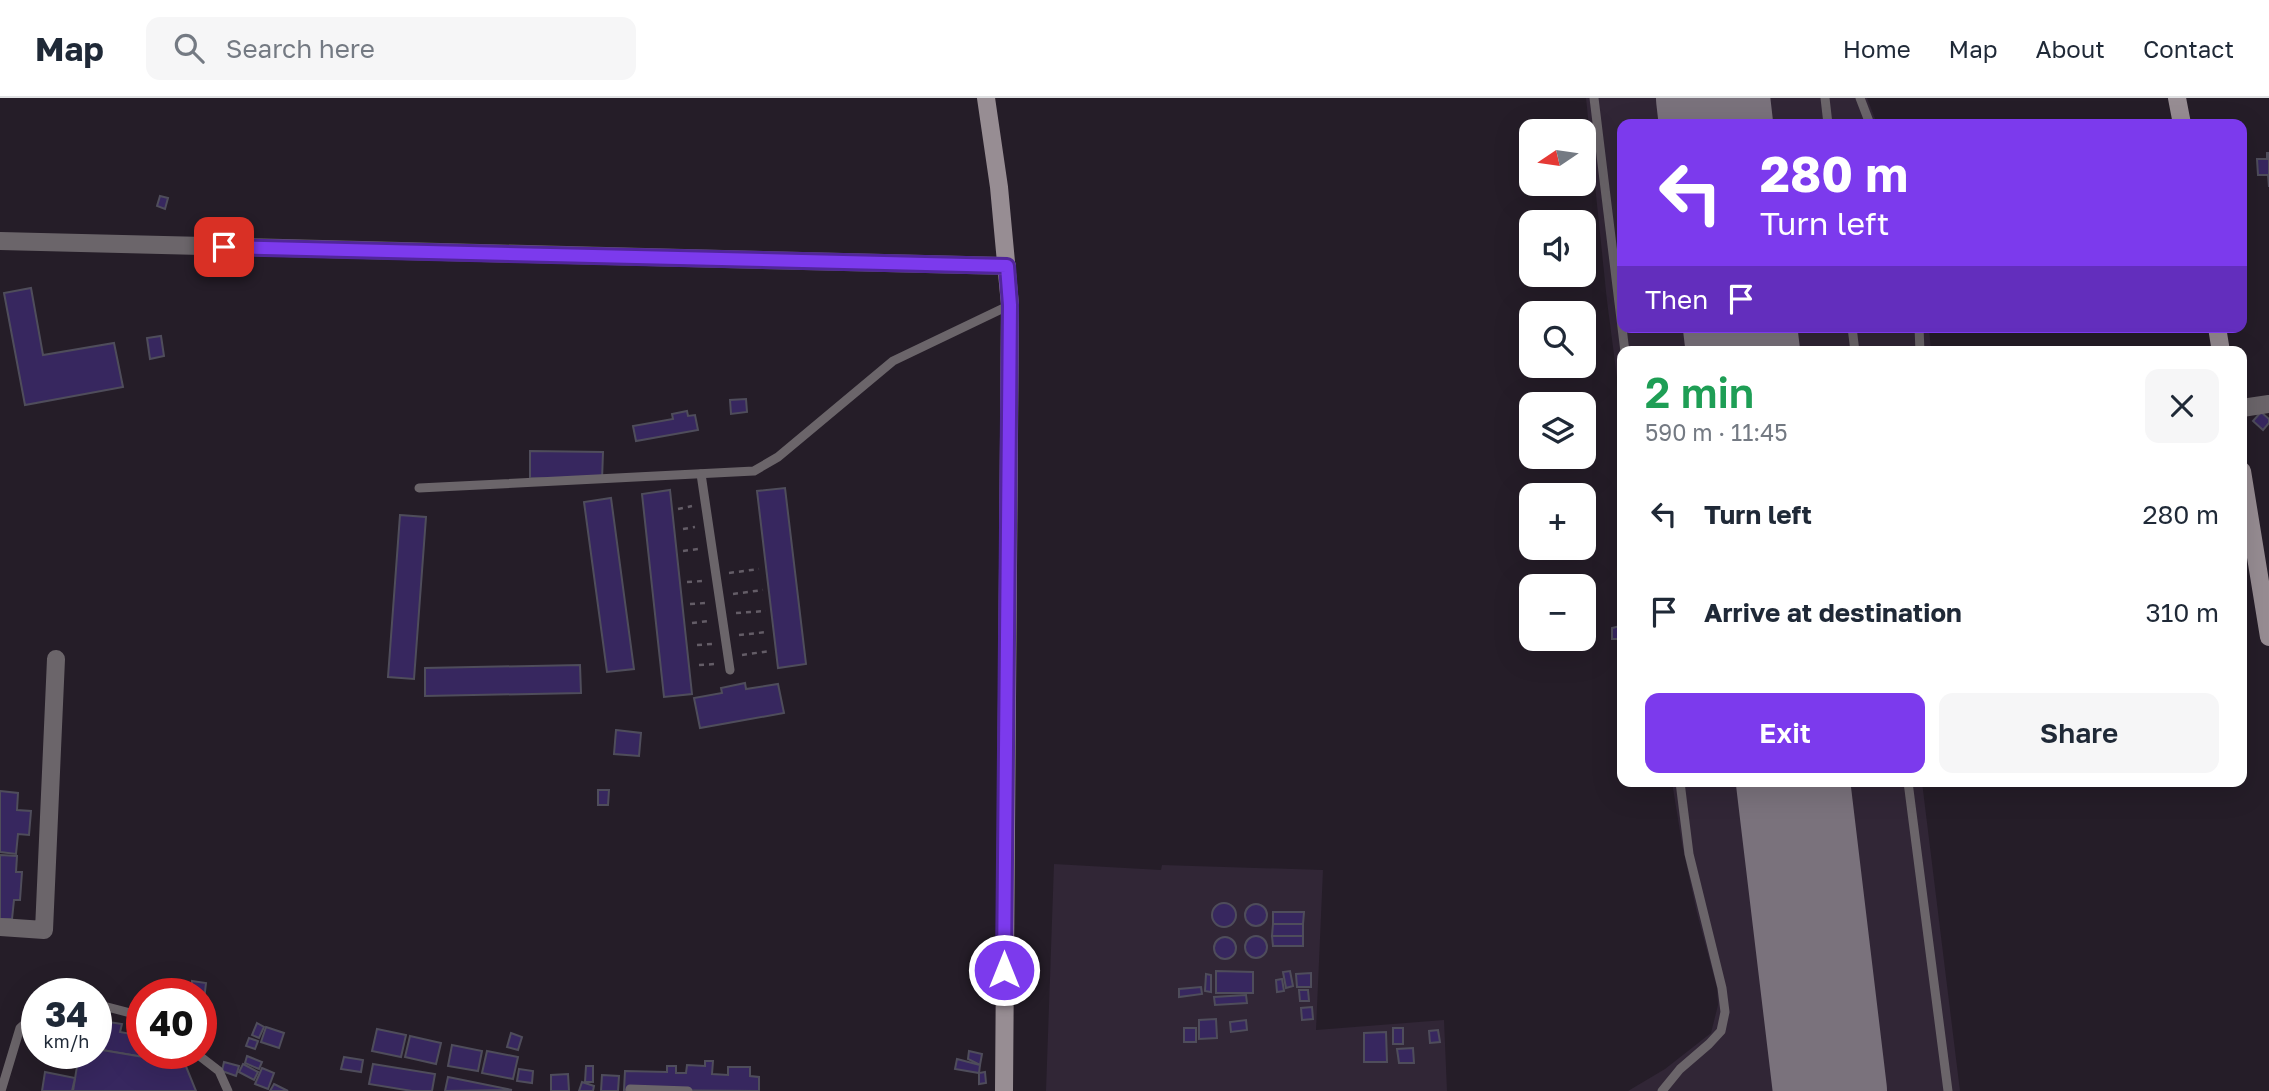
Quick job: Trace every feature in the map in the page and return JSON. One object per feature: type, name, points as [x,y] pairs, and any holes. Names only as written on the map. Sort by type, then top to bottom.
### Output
[{"type":"street","points":[[986,98],[999,187],[1010,305],[1004,1091]]},
{"type":"street","points":[[2177,98],[2181,119]]},
{"type":"street","points":[[0,241],[1007,266]]},
{"type":"street","points":[[2247,407],[2269,404]]},
{"type":"street","points":[[2247,502],[2269,637]]},
{"type":"street","points":[[0,928],[44,930],[56,659]]},
{"type":"lane","points":[[1594,98],[1617,286]]},
{"type":"lane","points":[[1825,98],[1827,119]]},
{"type":"lane","points":[[1860,98],[1868,119]]},
{"type":"lane","points":[[419,488],[754,471],[778,457],[893,361],[1010,305]]},
{"type":"lane","points":[[701,474],[729,663]]},
{"type":"lane","points":[[1662,1091],[1680,1069],[1721,1031],[1724,1012],[1722,988],[1689,854],[1681,787]]},
{"type":"lane","points":[[1909,787],[1948,1091]]},
{"type":"lane","points":[[1,1091],[21,1027]]},
{"type":"lane","points":[[216,1069],[228,1091]]},
{"type":"lane","points":[[630,1088],[688,1091]]},
{"type":"path","points":[[683,551],[712,547]]},
{"type":"path","points":[[687,582],[759,569]]},
{"type":"path","points":[[690,604],[763,590]]},
{"type":"path","points":[[692,623],[766,611]]},
{"type":"path","points":[[696,645],[767,632]]},
{"type":"path","points":[[699,665],[729,663],[770,651]]},
{"type":"shaded area","points":[[1586,98],[1867,98],[1875,119],[1617,119],[1617,333],[1929,333],[1931,346],[1617,346],[1617,378],[1596,195],[1596,119],[1588,119]]},
{"type":"shaded area","points":[[1673,787],[1923,787],[1960,1091],[1628,1091],[1665,1069],[1711,1033],[1718,1005],[1717,988],[1682,844]]},
{"type":"shaded area","points":[[1054,864],[1161,870],[1162,865],[1323,870],[1316,1030],[1444,1020],[1447,1091],[1046,1091]]},
{"type":"building","points":[[2267,153],[2269,187],[2268,175],[2258,175],[2257,159],[2267,159]]},
{"type":"building","points":[[160,196],[168,198],[165,209],[157,206]]},
{"type":"building","points":[[31,288],[43,355],[114,343],[123,387],[25,405],[4,293]]},
{"type":"building","points":[[161,336],[164,356],[150,359],[147,338]]},
{"type":"building","points":[[746,399],[747,412],[731,414],[730,400]]},
{"type":"building","points":[[687,411],[688,416],[695,415],[698,430],[636,441],[633,426],[673,419],[672,414]]},
{"type":"building","points":[[2261,412],[2269,419],[2263,430],[2253,421]]},
{"type":"building","points":[[530,451],[603,452],[602,480],[530,478]]},
{"type":"building","points":[[785,488],[806,664],[778,668],[757,491]]},
{"type":"building","points":[[670,490],[692,694],[664,697],[642,494]]},
{"type":"building","points":[[611,498],[634,669],[607,672],[584,502]]},
{"type":"building","points":[[400,515],[426,517],[414,679],[388,677]]},
{"type":"building","points":[[1617,627],[1617,639],[1612,639],[1612,628]]},
{"type":"building","points":[[580,665],[581,693],[425,696],[425,668]]},
{"type":"building","points":[[745,683],[746,689],[778,684],[784,713],[700,728],[694,698],[722,693],[721,688]]},
{"type":"building","points":[[616,730],[641,733],[639,756],[614,754]]},
{"type":"building","points":[[598,790],[609,790],[608,805],[598,805]]},
{"type":"building","points":[[0,791],[18,793],[17,810],[31,811],[29,835],[18,834],[16,854],[0,852]]},
{"type":"building","points":[[0,855],[17,856],[16,872],[22,872],[20,900],[14,900],[12,919],[0,919]]},
{"type":"building","points":[[1224,903],[1232,907],[1236,915],[1232,923],[1224,927],[1216,923],[1212,915],[1216,907]]},
{"type":"building","points":[[1256,904],[1264,907],[1267,915],[1264,923],[1256,926],[1248,923],[1245,915],[1248,907]]},
{"type":"building","points":[[1273,912],[1304,912],[1303,924],[1273,924]]},
{"type":"building","points":[[1273,924],[1303,924],[1303,936],[1272,936]]},
{"type":"building","points":[[1256,936],[1264,939],[1267,947],[1264,955],[1256,958],[1248,955],[1245,947],[1248,939]]},
{"type":"building","points":[[1272,936],[1303,936],[1303,946],[1273,946]]},
{"type":"building","points":[[1225,937],[1233,940],[1236,948],[1233,956],[1225,959],[1217,956],[1214,948],[1217,940]]},
{"type":"building","points":[[1216,971],[1253,972],[1253,993],[1216,993]]},
{"type":"building","points":[[1290,971],[1293,986],[1286,988],[1283,972]]},
{"type":"building","points":[[1311,973],[1311,987],[1297,987],[1296,974]]},
{"type":"building","points":[[1206,974],[1211,975],[1211,992],[1205,991]]},
{"type":"building","points":[[1282,979],[1284,991],[1277,992],[1276,980]]},
{"type":"building","points":[[1201,987],[1202,994],[1179,997],[1179,989]]},
{"type":"building","points":[[1299,990],[1308,990],[1309,1001],[1300,1001]]},
{"type":"building","points":[[1246,995],[1247,1003],[1215,1005],[1214,997]]},
{"type":"building","points":[[1312,1007],[1313,1019],[1302,1020],[1301,1008]]},
{"type":"building","points":[[1216,1019],[1217,1038],[1199,1039],[1199,1020]]},
{"type":"building","points":[[1246,1020],[1247,1030],[1231,1032],[1230,1022]]},
{"type":"building","points":[[112,1022],[122,1024],[120,1032],[126,1033],[126,1054],[112,1052]]},
{"type":"building","points":[[257,1023],[264,1027],[259,1038],[252,1035]]},
{"type":"building","points":[[266,1027],[284,1033],[279,1048],[261,1042]]},
{"type":"building","points":[[1184,1028],[1196,1028],[1196,1042],[1184,1042]]},
{"type":"building","points":[[1393,1028],[1403,1028],[1403,1044],[1393,1044]]},
{"type":"building","points":[[377,1029],[406,1035],[401,1057],[372,1051]]},
{"type":"building","points":[[1438,1030],[1440,1042],[1430,1043],[1429,1031]]},
{"type":"building","points":[[1386,1032],[1387,1062],[1364,1062],[1364,1033]]},
{"type":"building","points":[[511,1033],[522,1037],[518,1050],[507,1047]]},
{"type":"building","points":[[410,1036],[441,1043],[436,1064],[405,1057]]},
{"type":"building","points":[[249,1038],[258,1041],[255,1049],[246,1046]]},
{"type":"building","points":[[452,1045],[482,1051],[478,1071],[448,1066]]},
{"type":"building","points":[[1413,1048],[1414,1063],[1399,1063],[1397,1049]]},
{"type":"building","points":[[487,1051],[518,1057],[513,1079],[482,1073]]},
{"type":"building","points":[[969,1051],[982,1054],[980,1065],[968,1059]]},
{"type":"building","points":[[112,1052],[126,1054],[126,1069],[187,1069],[196,1091],[73,1091],[77,1069],[112,1069]]},
{"type":"building","points":[[247,1056],[262,1062],[259,1069],[245,1063]]},
{"type":"building","points":[[344,1057],[363,1060],[361,1072],[341,1069]]},
{"type":"building","points":[[957,1059],[980,1065],[979,1073],[955,1069]]},
{"type":"building","points":[[705,1061],[713,1061],[712,1074],[728,1075],[728,1067],[750,1067],[750,1076],[759,1077],[759,1091],[624,1090],[625,1071],[667,1072],[667,1066],[676,1066],[676,1073],[686,1073],[687,1065],[705,1066]]},
{"type":"building","points":[[224,1062],[239,1066],[236,1076],[222,1071]]},
{"type":"building","points":[[243,1064],[258,1072],[254,1080],[239,1072]]},
{"type":"building","points":[[373,1064],[435,1074],[432,1091],[412,1091],[369,1084]]},
{"type":"building","points":[[586,1066],[593,1066],[593,1082],[585,1082]]},
{"type":"building","points":[[262,1068],[274,1073],[268,1089],[255,1084]]},
{"type":"building","points":[[519,1069],[533,1071],[532,1083],[517,1081]]},
{"type":"building","points":[[45,1072],[75,1078],[72,1091],[42,1091]]},
{"type":"building","points":[[985,1072],[986,1083],[979,1084],[979,1073]]},
{"type":"building","points":[[568,1074],[569,1091],[551,1091],[551,1075]]},
{"type":"building","points":[[602,1075],[619,1076],[618,1091],[601,1091]]},
{"type":"building","points":[[448,1077],[512,1090],[445,1091]]},
{"type":"building","points":[[582,1082],[594,1086],[593,1091],[579,1091]]},
{"type":"building","points":[[274,1084],[288,1091],[270,1091]]},
{"type":"runway","points":[[1713,98],[1715,119]]},
{"type":"runway","points":[[1741,333],[1742,346]]},
{"type":"runway","points":[[1794,787],[1830,1091]]},
{"type":"route","points":[[224,247],[1007,266],[1010,305],[1004,970]]}]
